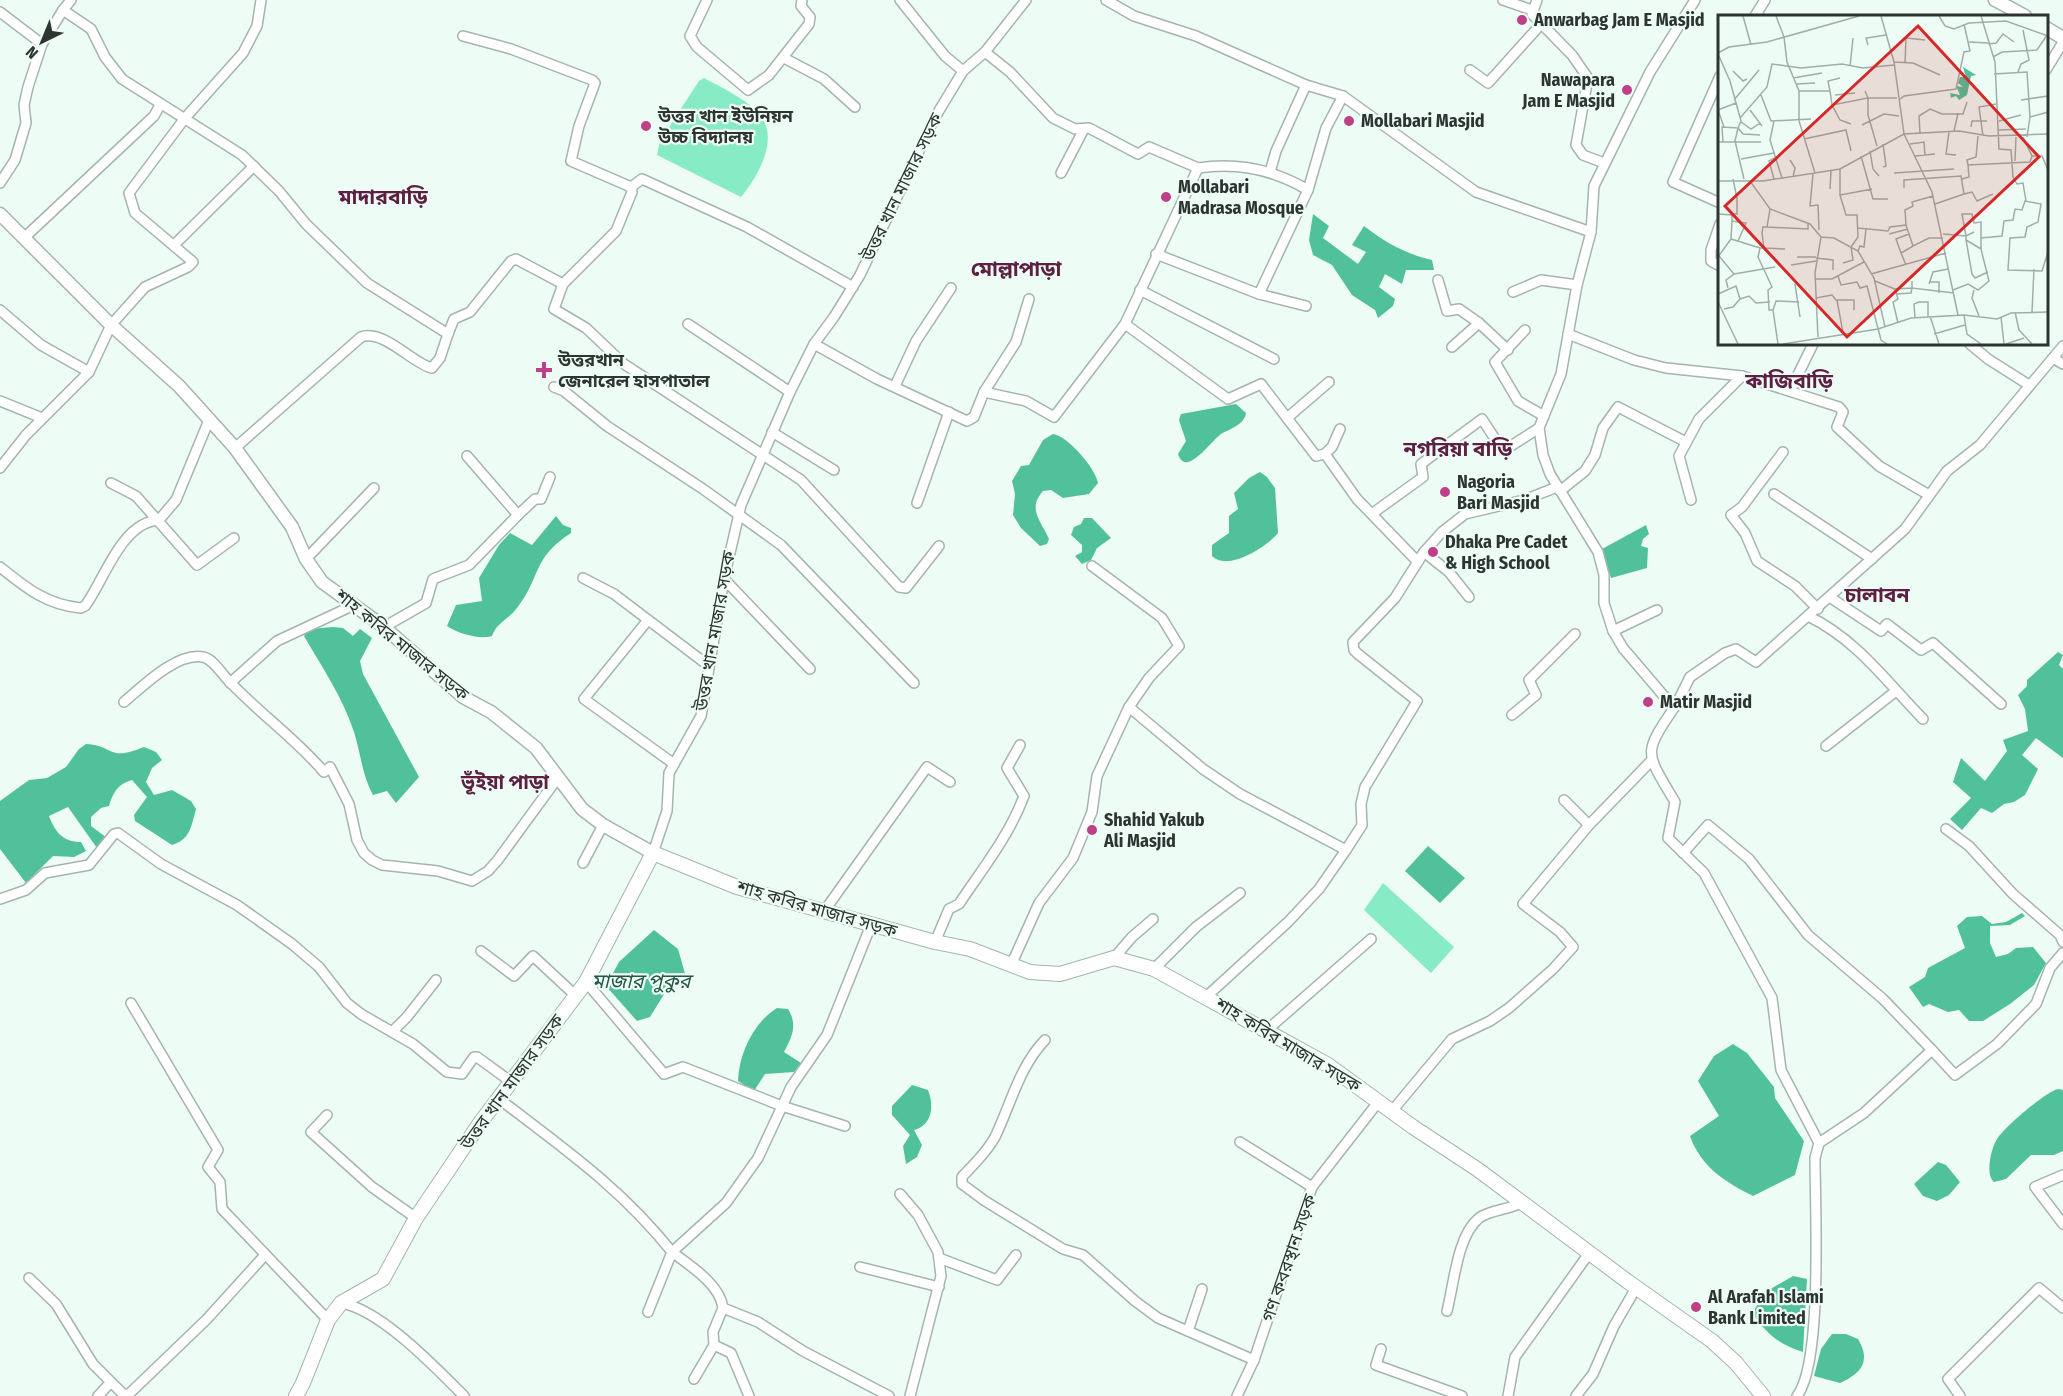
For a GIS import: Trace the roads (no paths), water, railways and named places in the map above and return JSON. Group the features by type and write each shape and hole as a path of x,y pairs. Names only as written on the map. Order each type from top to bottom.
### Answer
{"main road":[{"name":"শাহ কবির মাজার সড়ক","path":"653,853 737,887 825,910 871,925 970,949 1012,963 1030,972 1060,974 1114,958 1154,969 1267,1029 1328,1065 1523,1202 1636,1288 1712,1341 1736,1363 1763,1396"},
{"name":"উত্তর খান মাজার সড়ক","path":"296,1396 328,1320 341,1303 383,1279 416,1218 510,1080 586,982 653,853"}],"street":[{"path":"0,183 17,151 26,123 24,105 42,44 71,0"},
{"path":"0,468 42,418 88,372 111,325 145,287 188,267 193,262 135,213 129,193 185,118 243,53 257,26 261,0"},
{"path":"707,0 690,36 697,47 748,90 769,75 809,24 810,16 801,6 802,0"},
{"path":"900,0 945,56 963,70"},
{"name":"উত্তর খান মাজার সড়ক","path":"653,853 667,811 669,773 701,716 724,579 738,513 772,432 814,344 834,318 853,287 934,119 963,70 985,52 1026,0"},
{"path":"1106,0 1134,16 1225,47 1306,85 1343,96 1476,192 1591,232"},
{"path":"1503,0 1532,10"},
{"path":"1537,0 1532,14 1587,74 1576,145 1583,155 1604,164"},
{"path":"1676,705 1663,695 1623,648 1613,632 1604,603 1604,575 1598,552 1559,489 1543,455 1539,428 1561,374 1577,285 1591,232 1594,186 1650,72 1695,0"},
{"path":"1756,15 1765,0"},
{"path":"1998,1 2023,15"},
{"path":"63,10 92,29 105,57 122,79 242,155 306,224 367,283 448,334"},
{"path":"0,12 42,44"},
{"path":"1470,70 1488,83 1542,23"},
{"path":"2048,29 2063,40 2048,66"},
{"path":"464,36 511,49 592,80 595,83 579,126 571,161 631,187"},
{"path":"985,52 1010,72 1053,118 1068,126 1089,128 1138,154 1149,147 1198,168 1219,165 1246,166 1270,172 1308,190"},
{"path":"784,58 824,79 855,107"},
{"path":"1718,78 1673,182 1718,203"},
{"path":"1270,172 1276,151 1306,85"},
{"path":"1259,294 1308,190 1326,128 1343,96"},
{"path":"24,238 154,116 160,105"},
{"path":"1061,173 1084,129"},
{"path":"174,245 254,166"},
{"path":"984,392 1026,400 1054,417 1125,324 1198,168"},
{"path":"631,187 639,180 652,184 747,227 853,287"},
{"path":"631,187 632,192 616,231 563,285 554,303 554,309 586,328 624,364 801,480 899,587 906,588 939,546"},
{"name":"শাহ কবির মাজার সড়ক","path":"0,214 111,325 179,386 235,448 292,526 306,559 322,582 384,627 463,697 491,712 536,748 582,809 603,825 653,853"},
{"path":"1718,227 1711,250 1711,261 1718,265"},
{"path":"1156,254 1259,294 1306,306"},
{"path":"235,448 361,337 366,335 398,347 432,368 440,358 454,319 470,312 511,261 516,259 563,285"},
{"path":"1438,280 1447,311 1459,309 1479,322 1508,350"},
{"path":"1513,292 1541,280 1577,285"},
{"path":"895,386 916,341 951,288"},
{"path":"1140,290 1274,360"},
{"path":"814,344 877,379 967,421 972,420 984,392 1016,342 1029,299"},
{"path":"0,310 41,345 88,372"},
{"path":"1452,347 1479,322"},
{"path":"688,324 790,392"},
{"path":"1125,324 1228,399 1261,384 1316,456 1324,454 1332,447 1340,429"},
{"path":"1525,330 1495,362 1518,401 1544,416"},
{"path":"1568,334 1634,360 1666,368 1742,376 1839,407 1843,412 1837,427 1879,466 1929,495"},
{"path":"1791,391 1813,345"},
{"path":"1971,345 2029,386"},
{"path":"1819,1143 1781,1070 1772,998 1704,873 1668,838 1675,802 1651,762 1652,741 1676,705 1690,677 1725,653 1736,649 1756,662 1905,529 1947,471 1980,445 2063,346"},
{"path":"2053,358 2063,364"},
{"path":"1691,500 1679,456 1699,419 1742,376"},
{"path":"1287,418 1329,382"},
{"path":"554,387 564,391 607,426 738,513 781,545 914,683"},
{"path":"0,401 42,418"},
{"path":"1207,996 1288,922 1319,889 1362,825 1361,804 1365,787 1417,701 1354,650 1353,642 1395,598 1424,552 1442,532 1465,514 1514,503 1559,489 1585,471 1595,455 1603,428 1618,407 1686,442"},
{"path":"917,503 949,412"},
{"path":"1373,513 1423,477 1421,464 1482,419 1503,451 1539,428"},
{"path":"0,567 32,593 51,602 81,608 91,599 112,557 133,534 152,520 159,520 176,500 209,420"},
{"path":"772,432 834,470"},
{"path":"1782,452 1742,507 1731,514 1745,533 1757,561 1795,586 1818,609"},
{"path":"1324,454 1357,499 1373,513 1390,536 1417,561"},
{"path":"467,456 518,515"},
{"path":"384,627 426,603 433,579 470,565 535,499 541,499 550,477"},
{"path":"111,483 136,496 197,565 234,538"},
{"path":"306,559 374,488"},
{"path":"1774,494 1872,559"},
{"path":"1424,552 1449,572 1469,597"},
{"path":"1012,963 1039,903 1073,858 1092,812 1097,776 1129,707 1149,678 1179,646 1162,618 1092,566"},
{"path":"583,578 614,594 709,666"},
{"path":"724,579 810,669"},
{"path":"1831,597 1881,631 1887,624 1921,650 1933,643 2001,704"},
{"path":"230,683 277,641 354,605"},
{"path":"1613,632 1657,609"},
{"path":"1808,616 1839,632 1923,719"},
{"path":"648,620 584,699 674,764"},
{"path":"1512,715 1536,695 1529,680 1575,634"},
{"path":"124,702 162,669 201,656 209,659 230,683 301,745 324,772 330,767 349,804 357,840 364,853 382,865 438,872 472,881 480,877 497,861 557,778"},
{"path":"1826,746 1896,691"},
{"path":"1129,707 1203,769 1240,794 1346,850"},
{"path":"935,942 949,909 959,904 1003,842 1015,820 1024,796 1006,768 1020,745"},
{"path":"1392,1111 1452,1039 1490,1021 1509,1008 1573,947 1560,932 1523,904 1589,825 1651,762"},
{"path":"825,910 927,767 950,782"},
{"path":"1564,800 1589,825"},
{"path":"583,863 603,825"},
{"path":"1683,853 1708,825 1749,859 1808,935 1883,999 1955,1075 1997,1044 2036,1004 2050,968 2063,953"},
{"path":"1946,829 1969,846 2013,894 2060,935 2063,942"},
{"path":"0,899 26,890 45,873 89,865 114,834 118,833 161,864 237,904 319,967 347,1003 413,1044 447,1072 462,1074 474,1057 477,1057 510,1080"},
{"path":"1154,969 1196,927 1240,893"},
{"path":"1114,958 1131,937 1153,919"},
{"path":"648,1312 672,1252 719,1210 742,1183 758,1158 791,1087 827,1035 871,925"},
{"path":"1267,1029 1371,939"},
{"path":"481,951 514,976 532,956 576,996"},
{"path":"392,1032 436,980"},
{"path":"586,982 664,1074 683,1067 782,1106 845,1126"},
{"path":"131,1003 218,1150 208,1167 220,1182 222,1209 328,1320"},
{"path":"1045,1041 1023,1069 1016,1092 993,1140 962,1177 962,1184 985,1202 1063,1249 1083,1255 1158,1318 1254,1360"},
{"path":"1797,1396 1809,1374 1816,1268 1815,1158 1819,1143 1864,1113 1932,1050"},
{"path":"498,1098 596,1173 642,1214 672,1252 700,1274 716,1292 723,1308 758,1322 803,1351 889,1396"},
{"name":"গণ কবরস্থান সড়ক","path":"1237,1396 1254,1360 1312,1187 1378,1101"},
{"path":"327,1115 311,1132 372,1187 416,1218"},
{"path":"1240,1142 1312,1187"},
{"path":"2063,1175 2035,1188 2063,1224"},
{"path":"900,1194 918,1215 939,1258 941,1276 924,1333 910,1396"},
{"path":"1447,1311 1463,1240 1479,1218 1523,1202"},
{"path":"1508,1396 1515,1357 1590,1252"},
{"path":"29,1278 56,1305 93,1364 123,1394 129,1394 207,1319 265,1255"},
{"path":"939,1258 997,1280 1016,1255"},
{"path":"860,1267 939,1287"},
{"path":"1576,1396 1593,1374 1614,1326 1636,1288"},
{"path":"1960,1396 1948,1378 2040,1288 2063,1308"},
{"path":"1188,1331 1202,1289"},
{"path":"341,1303 358,1305 401,1336 464,1396"},
{"path":"694,1379 714,1345 713,1332 723,1308"},
{"path":"714,1345 731,1353 749,1396"},
{"path":"1381,1349 1376,1365 1462,1396"},
{"path":"98,1396 110,1383"}],"water":[{"path":"1313,214 1329,226 1323,238 1358,264 1366,252 1352,245 1364,226 1396,247 1432,260 1434,270 1406,270 1402,284 1385,274 1379,287 1395,299 1393,306 1378,318 1375,310 1352,295 1332,265 1313,255 1309,240"},
{"path":"1236,404 1246,413 1243,420 1221,434 1192,460 1187,462 1182,460 1178,454 1186,441 1179,420 1181,414"},
{"path":"1053,434 1066,441 1080,454 1098,483 1089,494 1063,498 1051,490 1043,491 1038,497 1036,509 1039,521 1049,539 1047,544 1040,546 1021,528 1013,515 1015,494 1012,481 1021,466 1029,465 1043,440"},
{"path":"1260,472 1275,488 1278,533 1265,545 1246,556 1227,561 1219,560 1212,556 1212,545 1229,533 1229,516 1238,509 1234,493 1249,478"},
{"path":"556,516 563,525 571,528 571,533 549,551 538,568 525,597 514,612 496,628 492,636 468,635 447,626 456,605 482,601 479,578 499,545 510,533 532,545"},
{"path":"1084,518 1092,518 1111,538 1097,548 1091,560 1082,564 1075,556 1082,552 1082,545 1071,535 1074,527 1081,524"},
{"path":"1646,525 1649,534 1643,539 1641,546 1648,548 1647,568 1611,578 1602,549"},
{"path":"343,628 353,636 360,629 372,638 360,661 363,674 419,777 396,803 387,791 373,795 344,707 304,636 309,629"},
{"path":"2058,652 2063,655 2059,665 2063,669 2063,758 2036,738 2022,755 2038,769 2025,795 2014,802 2004,804 1992,813 1981,808 1962,830 1950,819 1971,798 1953,782 1961,758 1985,781 2007,751 2003,740 2028,731 2025,709 2018,695 2027,686 2027,680"},
{"path":"86,744 103,747 117,753 144,747 156,752 162,760 152,768 146,782 154,795 172,790 191,801 196,809 189,831 183,839 172,845 135,821 134,815 147,797 132,780 117,789 109,806 101,808 91,817 91,826 107,838 97,848 68,807 49,816 60,835 75,842 81,842 86,851 74,857 53,856 26,883 0,849 0,801 29,780 47,778 66,767 79,749"},
{"path":"1428,846 1465,878 1440,903 1405,871"},
{"path":"2022,913 2025,916 2010,925 1990,926 1990,943 1996,957 2008,954 2016,948 2033,947 2046,963 2034,985 1983,1021 1969,1021 1959,1010 1948,1012 1929,1004 1923,1007 1909,987 1925,977 1928,968 1965,948 1957,926 1967,917 1982,916 1992,924 2006,922"},
{"name":"মাজার পুকুর","path":"654,930 678,949 686,977 674,978 650,1017 637,1021 606,986 619,962"},
{"path":"777,1008 788,1009 793,1020 791,1036 784,1052 801,1063 794,1072 765,1074 754,1091 738,1081 741,1060 754,1031 768,1014"},
{"path":"1733,1044 1747,1053 1774,1087 1775,1098 1804,1141 1795,1175 1753,1196 1724,1179 1707,1165 1690,1136 1719,1116 1698,1081 1714,1056"},
{"path":"912,1085 928,1090 931,1108 925,1124 914,1130 922,1145 917,1157 906,1164 903,1146 910,1135 892,1115 892,1106"},
{"path":"2058,1089 2063,1090 2063,1151 2054,1155 2031,1155 2006,1179 1994,1182 1991,1179 1989,1168 1997,1139 2026,1111"},
{"path":"1938,1162 1946,1165 1960,1182 1949,1195 1937,1201 1923,1196 1914,1184"},
{"path":"1793,1276 1807,1279 1803,1352 1774,1337 1752,1313 1767,1291"},
{"path":"1832,1334 1846,1334 1858,1339 1864,1354 1859,1370 1840,1383 1814,1376 1821,1349"}],"place":[{"name":"Anwarbag Jam E Masjid","path":"1522,20"},
{"name":"Nawapara Jam E Masjid","path":"1627,90"},
{"name":"Mollabari Masjid","path":"1349,121"},
{"name":"উত্তর খান ইউনিয়ন উচ্চ বিদ্যালয়","path":"646,126"},
{"name":"Mollabari Madrasa Mosque","path":"1166,197"},
{"name":"উত্তরখান জেনারেল হাসপাতাল","path":"544,370"},
{"name":"Nagoria Bari Masjid","path":"1445,492"},
{"name":"Dhaka Pre Cadet & High School","path":"1433,552"},
{"name":"Matir Masjid","path":"1648,702"},
{"name":"Shahid Yakub Ali Masjid","path":"1092,830"},
{"name":"Al Arafah Islami Bank Limited","path":"1696,1307"}],"district":[{"name":"মাদারবাড়ি","path":"383,197"},
{"name":"মোল্লাপাড়া","path":"1016,269"},
{"name":"কাজিবাড়ি","path":"1789,381"},
{"name":"নগরিয়া বাড়ি","path":"1458,449"},
{"name":"চালাবন","path":"1877,595"},
{"name":"ভূঁইয়া পাড়া","path":"505,782"}]}
